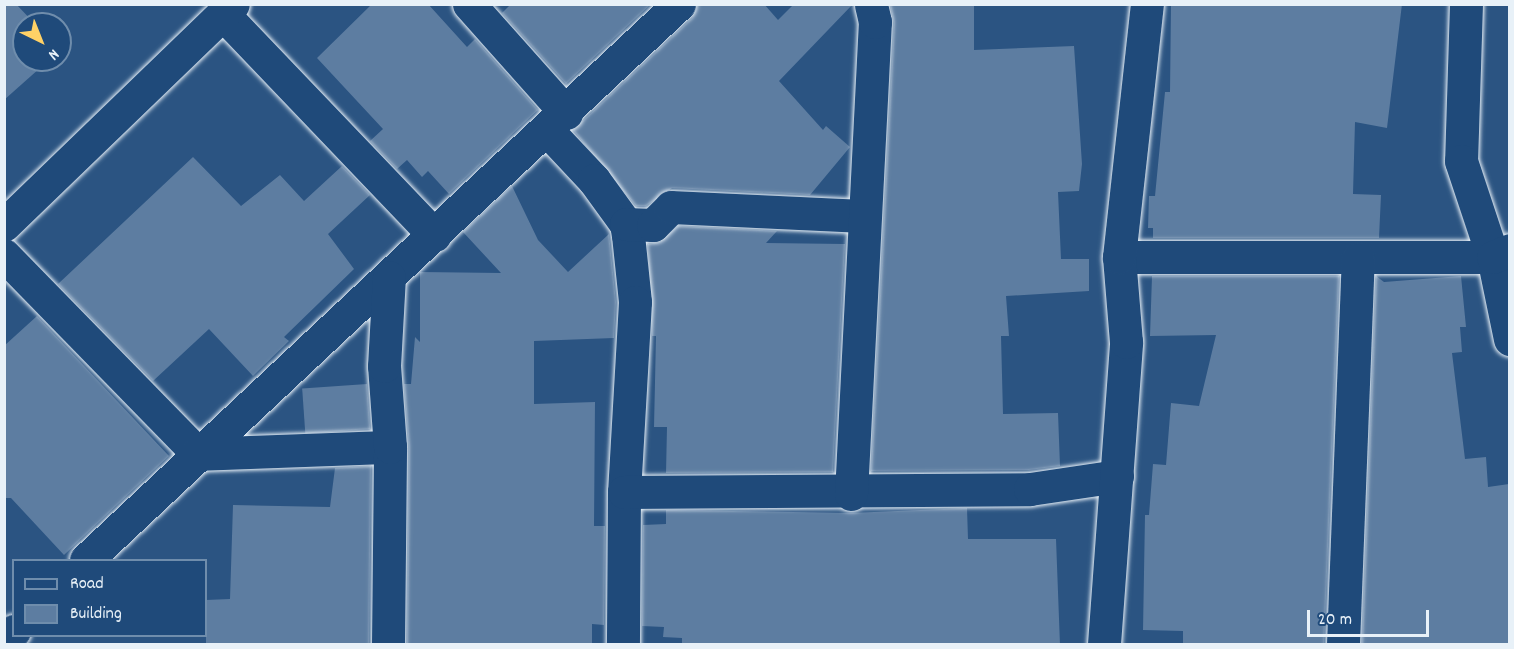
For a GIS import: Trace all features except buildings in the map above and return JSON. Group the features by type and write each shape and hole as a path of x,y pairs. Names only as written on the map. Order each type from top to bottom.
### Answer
{"street":[{"path":"469,4 557,122 594,180 626,224 635,302 624,492 623,645"},
{"path":"88,559 198,454 557,122 679,4"},
{"path":"851,494 863,216 875,22 871,4"},
{"path":"1104,645 1126,342 1119,258 1147,4"},
{"path":"1466,4 1461,161 1501,253 1509,339"},
{"path":"4,225 228,9 434,235"},
{"path":"626,224 654,225 671,207 863,216"},
{"path":"1119,258 1358,258 1501,253"},
{"path":"4,255 198,454 390,447"},
{"path":"1343,645 1358,258"},
{"path":"388,645 390,447 384,366 389,277"},
{"path":"624,492 851,494 1030,489 1117,476"}]}
